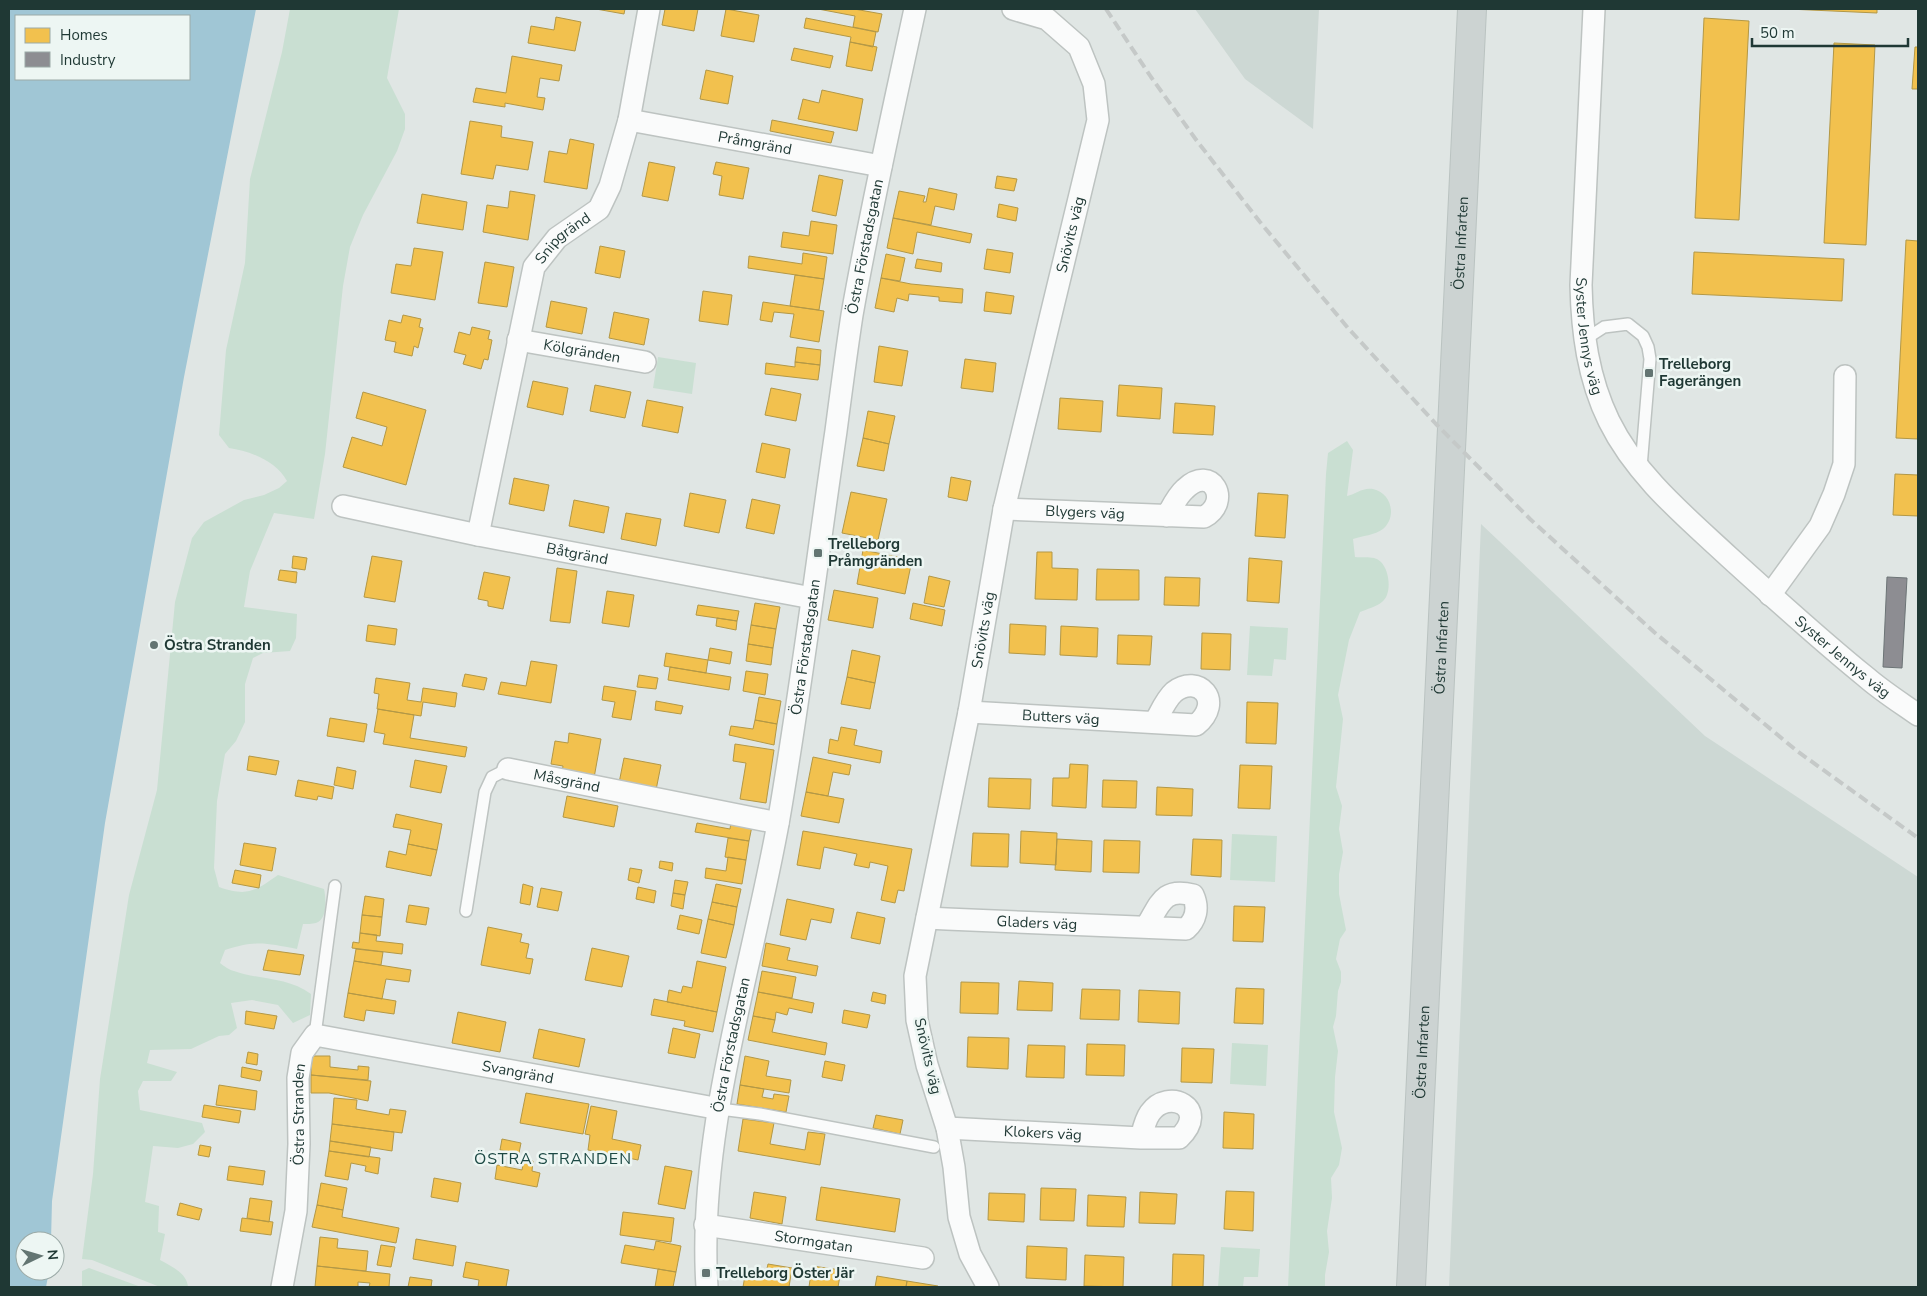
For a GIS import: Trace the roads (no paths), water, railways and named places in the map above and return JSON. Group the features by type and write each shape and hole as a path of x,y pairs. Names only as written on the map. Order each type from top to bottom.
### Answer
{"main road":[{"name":"Östra Infarten","path":"1411,1287 1472,9"}],"street":[{"name":"Snipgränd","path":"478,535 534,267 557,238 599,209 610,186 629,120 649,9"},
{"name":"Östra Förstadsgatan","path":"707,1287 706,1206 720,1109 743,985 778,823 798,704 852,316 881,166 915,9"},
{"name":"Snövits väg","path":"988,1287 970,1254 958,1217 954,1167 947,1128 927,1066 918,1020 915,976 969,712 1004,509 1098,120 1094,84 1079,47 1047,19 1014,9"},
{"name":"Syster Jennys väg","path":"1594,9 1581,285 1584,340 1592,376 1609,421 1640,471 1665,497 1770,595 1867,679 1918,715"},
{"name":"Pråmgränd","path":"629,120 881,166"},
{"name":"Kölgränden","path":"518,340 646,362"},
{"path":"1770,595 1820,526 1834,494 1844,464 1845,376"},
{"name":"Båtgränd","path":"343,506 478,535 812,598"},
{"name":"Blygers väg","path":"1004,509 1167,516"},
{"name":"Butters väg","path":"969,712 1155,722"},
{"name":"Måsgränd","path":"508,769 778,823"},
{"name":"Gladers väg","path":"927,918 1146,928"},
{"name":"Svangränd","path":"315,1035 720,1109"},
{"name":"Östra Stranden","path":"282,1287 296,1211 299,1144 298,1078 302,1053 315,1035"},
{"name":"Klokers väg","path":"947,1128 1140,1138"},
{"name":"Stormgatan","path":"705,1225 923,1258"}],"lane":[{"path":"1584,340 1604,327 1628,324 1643,336 1648,347 1649,372 1640,471"},
{"name":"Måsgränd","path":"466,911 485,792 492,776 508,769"},
{"name":"Östra Stranden","path":"315,1035 335,886"},
{"path":"720,1109 760,1114 934,1147"}],"water":[{"path":"9,9 256,9 184,377 105,823 52,1201 51,1231 15,1231 15,1281 47,1281 46,1287 9,1287"}],"railway":[{"path":"1106,9 1151,77 1197,141 1260,222 1348,328 1436,424 1530,519 1654,632 1797,751 1918,838"}],"place":[{"name":"Trelleborg Fagerängen","path":"1649,373"},
{"name":"Trelleborg Pråmgränden","path":"818,553"},
{"name":"Östra Stranden","path":"154,645"},
{"name":"Trelleborg Öster Jär","path":"706,1273"}],"district":[{"name":"ÖSTRA STRANDEN","path":"553,1158"}]}
